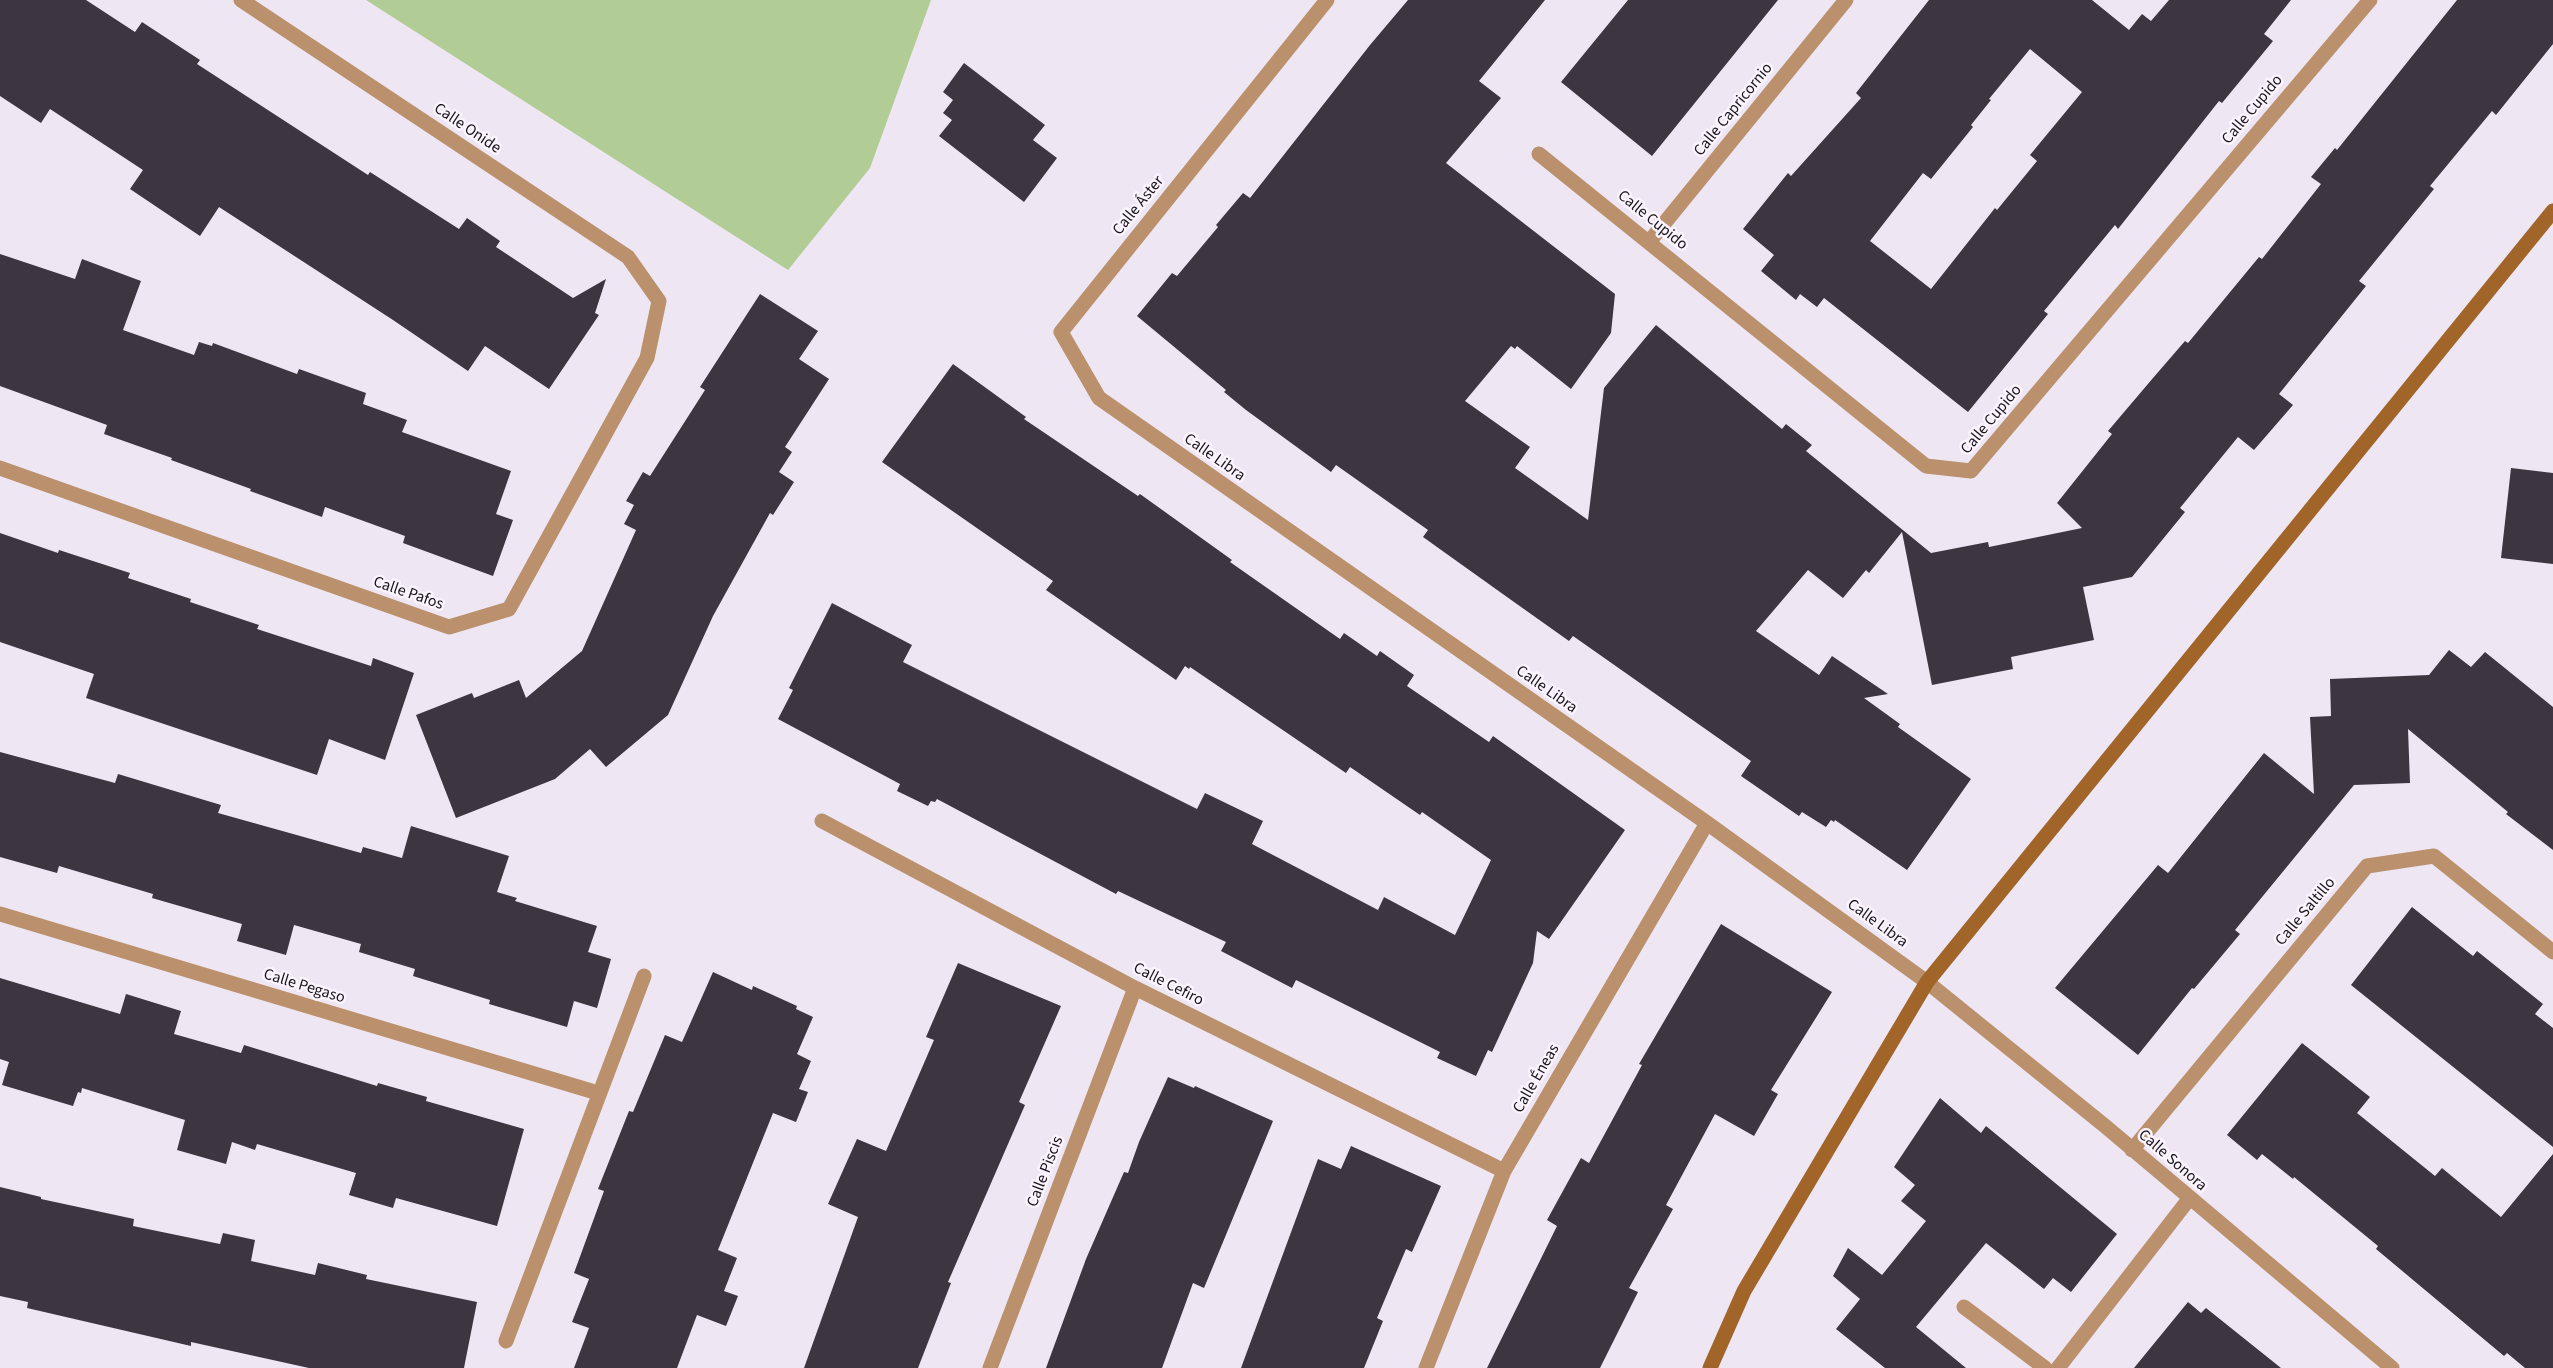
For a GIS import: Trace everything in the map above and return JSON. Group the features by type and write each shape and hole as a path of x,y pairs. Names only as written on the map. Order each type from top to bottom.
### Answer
{"street":[{"name":"Calle Onide","path":"241,0 628,257 658,301"},
{"name":"Calle Áster","path":"1143,429 1099,398 1060,332 1327,0"},
{"name":"Calle Capricornio","path":"1649,242 1846,0"},
{"name":"Calle Cupido","path":"1539,154 1926,466 1972,470 2370,0"},
{"path":"1710,1368 1744,1291 1927,982 2553,211"},
{"name":"Calle Pafos","path":"0,468 449,627 509,609 647,358 658,301"},
{"name":"Calle Libra","path":"1143,429 1707,823 1927,982"},
{"name":"Calle Cefiro","path":"822,821 1135,988 1504,1171"},
{"name":"Calle Éneas","path":"1426,1368 1504,1171 1707,823"},
{"name":"Calle Saltillo","path":"2132,1150 2367,866 2434,856 2553,952"},
{"name":"Calle Pegaso","path":"0,914 598,1094"},
{"path":"506,1341 644,976"},
{"name":"Calle Sonora","path":"1927,982 2132,1150 2392,1368"},
{"name":"Calle Piscis","path":"990,1368 1135,988"},
{"path":"2058,1368 2189,1199"},
{"path":"1964,1307 2046,1368"}],"green space":[{"path":"366,0 931,0 870,168 788,270"}],"building":[{"path":"0,0 86,0 135,32 142,22 200,60 197,64 368,175 370,172 459,229 467,218 500,241 496,247 573,298 606,279 595,313 599,315 549,389 485,346 468,371 219,207 200,236 130,189 143,170 50,109 41,123 0,96"},
{"path":"1408,0 1545,0 1479,81 1501,98 1446,163 1615,294 1611,333 1571,389 1517,346 1515,349 1511,346 1465,401 1530,447 1515,468 1588,520 1604,388 1656,325 1782,429 1786,424 1812,445 1806,451 1931,553 1988,542 1989,547 2082,528 2057,503 2112,434 2108,431 2185,341 2188,343 2259,257 2262,259 2321,184 2311,177 2335,148 2337,150 2457,0 2553,0 2553,44 2496,115 2492,111 2430,186 2434,189 2359,281 2366,286 2279,394 2293,405 2254,450 2238,437 2180,508 2185,512 2132,577 2083,587 2094,640 2011,657 2013,669 1932,685 1902,532 1869,573 1866,570 1843,598 1808,570 1756,631 1819,675 1832,656 1888,694 1864,698 1900,724 1898,727 1971,779 1907,870 1835,820 1834,822 1831,820 1826,827 1802,812 1799,816 1741,776 1751,761 1573,636 1569,641 1507,597 1423,537 1428,530 1336,465 1331,472 1246,410 1224,392 1226,390 1137,316 1172,273 1177,276 1218,227 1216,225 1243,193 1250,198 1370,45"},
{"path":"1628,0 1778,0 1652,156 1561,82"},
{"path":"1929,0 2092,0 2129,30 2142,14 2151,21 2169,0 2291,0 2264,34 2273,41 2222,103 2219,101 2118,229 2115,225 2044,311 2048,314 1968,412 1824,298 1817,307 1800,294 1796,300 1761,271 1774,255 1743,229 1788,173 1791,176 1861,98 1856,93","holes":["2030,49 2082,92 2030,155 2037,161 1997,210 1995,208 1931,289 1870,241 1923,173 1931,179 1973,127 1971,125 1991,100 1989,99"]},
{"path":"964,63 1045,125 1033,140 1057,158 1024,202 939,136 952,120 943,113 953,100 943,92"},
{"path":"0,254 75,279 82,259 141,281 123,330 194,355 199,342 212,346 213,343 297,374 299,369 366,393 363,404 407,420 402,432 511,471 496,514 513,520 493,576 403,543 405,536 325,507 322,517 250,491 251,489 171,460 172,458 104,434 107,425 0,386"},
{"path":"760,294 818,331 799,359 829,379 785,447 792,452 779,472 794,482 773,515 770,513 713,616 668,715 606,767 590,749 555,779 456,818 416,715 472,693 474,698 519,680 526,698 582,651 636,530 624,524 634,505 626,501 643,472 650,476 705,390 700,387"},
{"path":"953,364 1026,417 1024,419 1138,496 1140,494 1232,560 1230,562 1340,639 1344,633 1377,656 1380,651 1414,675 1407,686 1489,742 1493,736 1625,830 1549,939 1537,931 1533,963 1492,1052 1488,1050 1476,1076 1437,1058 1440,1052 1296,980 1292,988 1221,951 1226,942 1118,891 1116,894 937,799 935,802 931,801 928,806 897,791 900,784 778,719 793,690 789,688 832,603 912,645 903,662 1197,809 1205,793 1263,821 1252,844 1378,910 1384,897 1455,935 1491,860 1422,812 1420,815 1350,767 1346,773 1190,667 1189,669 1185,666 1176,680 1046,590 1053,581 882,462"},
{"path":"2511,468 2553,473 2553,564 2501,558"},
{"path":"0,533 58,553 59,550 130,573 128,578 191,599 190,602 259,625 257,629 371,666 373,658 414,673 385,760 329,739 317,775 86,698 94,674 0,642"},
{"path":"2449,650 2471,667 2485,652 2553,707 2553,850 2506,814 2508,812 2408,729 2410,783 2354,785 2235,930 2240,934 2194,989 2192,988 2138,1055 2055,988 2158,865 2168,873 2264,753 2314,794 2310,717 2331,716 2330,679 2429,675"},
{"path":"0,752 115,783 118,774 221,805 218,813 361,853 363,847 402,858 411,826 509,856 497,892 517,898 515,901 597,926 588,952 611,959 597,1008 574,1001 567,1027 489,1004 490,1000 413,976 415,969 359,952 361,944 294,925 286,955 237,941 242,924 152,898 153,894 59,866 57,873 0,857"},
{"path":"2412,907 2473,956 2477,951 2543,1004 2535,1014 2553,1028 2553,1147 2351,985"},
{"path":"1721,924 1832,992 1771,1090 1778,1094 1754,1136 1715,1114 1666,1205 1673,1209 1629,1288 1638,1292 1600,1368 1487,1368 1557,1226 1547,1220 1581,1158 1589,1163 1642,1065 1639,1064"},
{"path":"958,963 1061,1006 1019,1102 1025,1105 948,1282 951,1283 918,1368 804,1368 858,1217 828,1204 857,1139 886,1151 934,1040 926,1037"},
{"path":"713,972 752,990 753,986 797,1006 796,1009 813,1017 797,1054 811,1061 799,1089 808,1092 796,1122 773,1113 718,1250 737,1258 724,1291 738,1296 726,1326 697,1315 677,1368 574,1368 589,1328 572,1322 589,1279 574,1273 604,1191 598,1189 629,1111 633,1112 665,1035 682,1042"},
{"path":"0,978 120,1014 126,994 181,1011 174,1034 241,1053 244,1045 377,1086 378,1083 427,1097 426,1101 524,1129 497,1226 396,1198 393,1208 349,1195 356,1173 257,1144 255,1150 232,1142 226,1164 177,1150 185,1120 82,1088 81,1093 78,1092 73,1106 2,1085 9,1062 0,1059"},
{"path":"2302,1043 2370,1097 2357,1113 2435,1176 2442,1168 2501,1217 2553,1154 2553,1368 2525,1368 2507,1353 2504,1356 2376,1249 2378,1246 2294,1177 2293,1179 2262,1154 2257,1160 2227,1135"},
{"path":"1168,1077 1194,1088 1195,1086 1273,1121 1204,1288 1193,1283 1162,1368 1046,1368 1086,1259 1124,1172 1128,1173 1139,1142"},
{"path":"1940,1098 1981,1133 1986,1126 2117,1234 2071,1292 2053,1278 2044,1289 1986,1243 1916,1327 1966,1368 1885,1368 1836,1329 1860,1299 1833,1276 1848,1248 1882,1275 1926,1221 1901,1201 1915,1185 1894,1167"},
{"path":"1351,1146 1441,1186 1412,1252 1406,1249 1377,1318 1383,1321 1364,1368 1241,1368 1318,1159 1341,1169"},
{"path":"0,1187 41,1197 41,1199 134,1219 133,1226 220,1244 223,1233 255,1240 251,1261 315,1275 318,1263 367,1275 366,1279 477,1302 464,1368 309,1368 191,1342 191,1346 27,1308 28,1302 0,1296"},
{"path":"2188,1302 2201,1313 2206,1308 2281,1368 2134,1368"}]}
